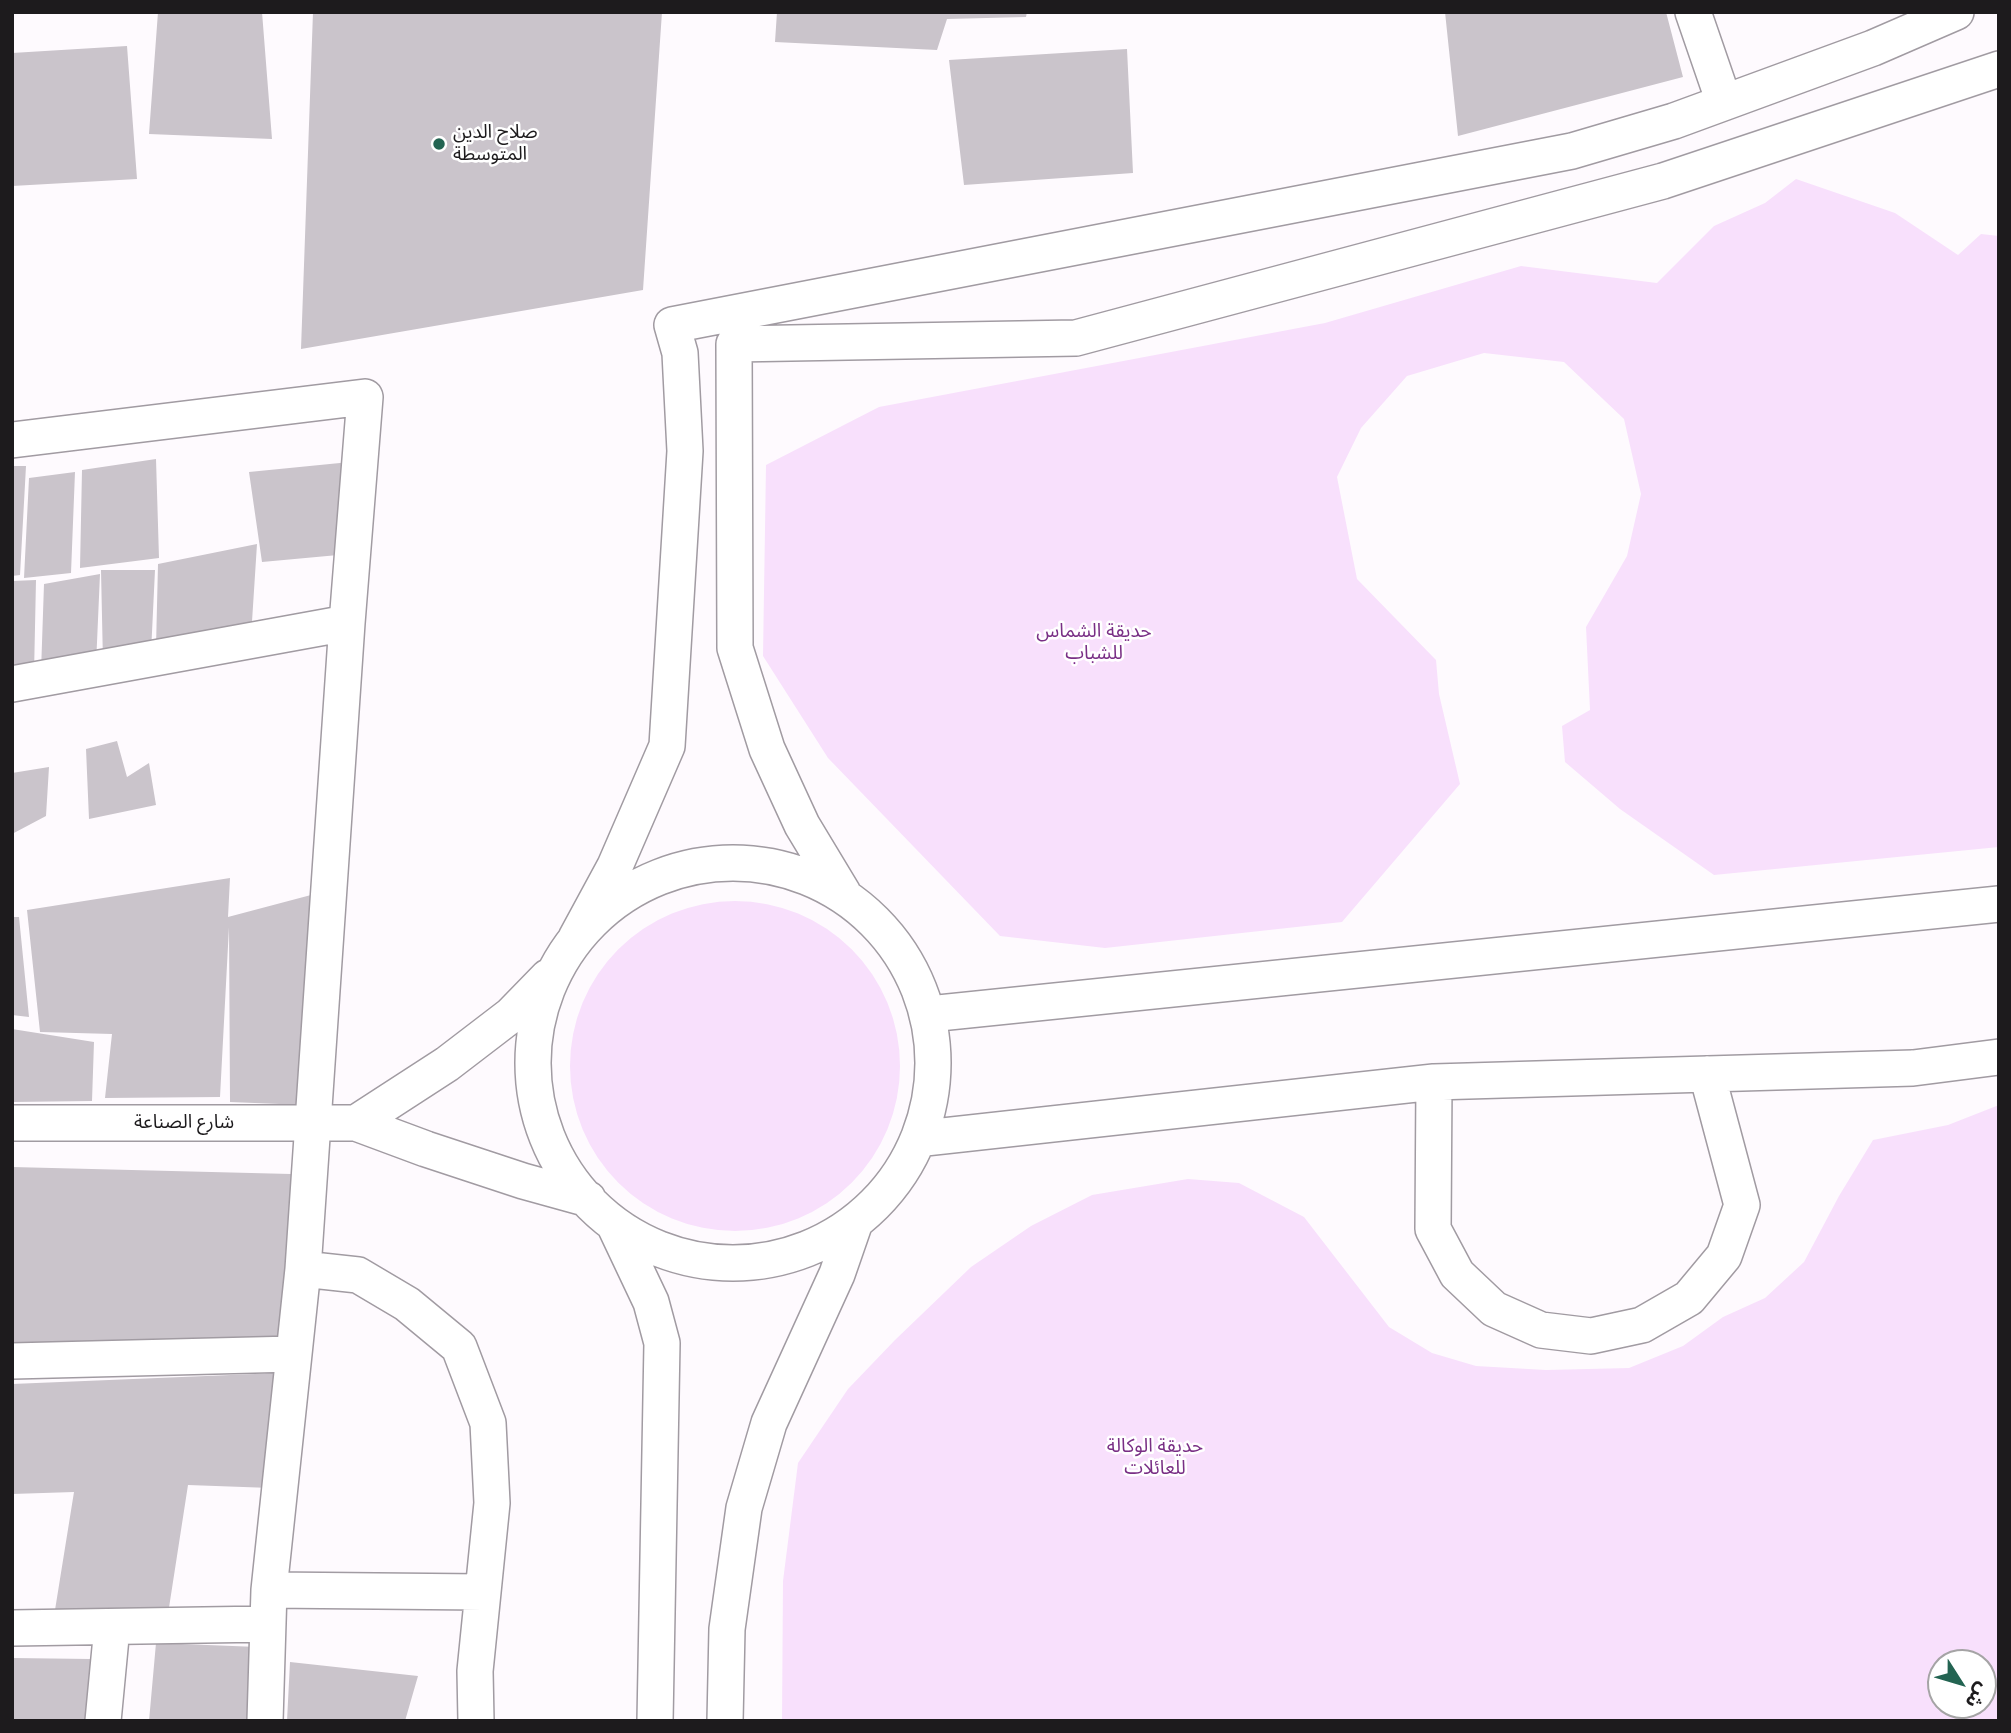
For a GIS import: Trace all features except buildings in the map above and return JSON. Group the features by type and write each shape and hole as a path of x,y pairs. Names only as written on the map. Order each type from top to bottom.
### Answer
{"street":[{"path":"1693,12 1724,102"},
{"path":"1956,12 1873,48 1674,121 1572,151 672,325 680,353 685,451 667,746 615,866 557,967 542,1001 532,1054 541,1116 550,1146 568,1177 615,1226 651,1247 680,1257 719,1264 754,1263 805,1250 827,1240 855,1222 889,1188 917,1143 925,1138 1434,1082 1913,1068 1999,1057"},
{"path":"843,894 802,825 767,749 735,648 734,344 1076,338 1663,181 1999,69"},
{"path":"12,440 365,397 303,1269 269,1607 265,1721"},
{"path":"12,684 347,623"},
{"path":"576,937 598,915 636,887 652,879 702,864 753,862 785,868 814,878 843,894 876,920 920,986 929,1014 934,1059 925,1138"},
{"path":"929,1014 1999,904"},
{"path":"356,1123 447,1064 500,1023 557,967"},
{"path":"1434,1082 1433,1229 1457,1274 1494,1309 1541,1330 1591,1336 1642,1325 1689,1298 1724,1256 1742,1205 1707,1074"},
{"name":"شارع الصناعة","path":"12,1123 356,1123"},
{"path":"356,1123 523,1181 589,1199"},
{"path":"725,1721 727,1629 744,1508 769,1423 837,1274 855,1222"},
{"path":"615,1226 651,1302 662,1343 655,1721"},
{"path":"303,1269 358,1275 407,1304 459,1347 488,1423 492,1503 475,1671 476,1721"},
{"path":"12,1361 294,1354"},
{"path":"12,1628 113,1627 269,1607 483,1591"},
{"path":"103,1721 113,1627"}],"green space":[{"name":"حديقة الشماس للشباب","path":"1796,179 1895,213 1958,255 1981,234 1999,236 1999,847 1714,875 1620,809 1565,762 1562,726 1590,710 1586,627 1627,556 1641,494 1624,419 1564,362 1484,353 1407,376 1361,428 1337,477 1357,579 1436,660 1439,694 1460,784 1342,922 1105,948 1000,936 828,758 763,656 766,465 879,407 1325,323 1521,266 1657,283 1714,226 1765,203"},
{"path":"719,901 751,901 783,908 813,920 840,938 863,961 888,1003 897,1034 900,1066 897,1098 881,1144 863,1171 840,1194 813,1212 783,1224 751,1231 719,1231 687,1224 657,1212 630,1194 607,1171 589,1144 577,1114 570,1082 570,1050 577,1018 589,988 607,961 630,938 657,920 687,908"},
{"name":"حديقة الوكالة للعائلات","path":"1999,1105 1999,1721 782,1721 783,1581 798,1463 848,1389 895,1340 971,1267 1031,1226 1092,1195 1188,1179 1239,1183 1304,1217 1389,1327 1432,1353 1476,1366 1546,1370 1629,1368 1683,1346 1723,1317 1765,1298 1804,1262 1873,1140 1948,1125"}],"place":[{"name":"صلاح الدين المتوسطة","path":"439,144"}]}
